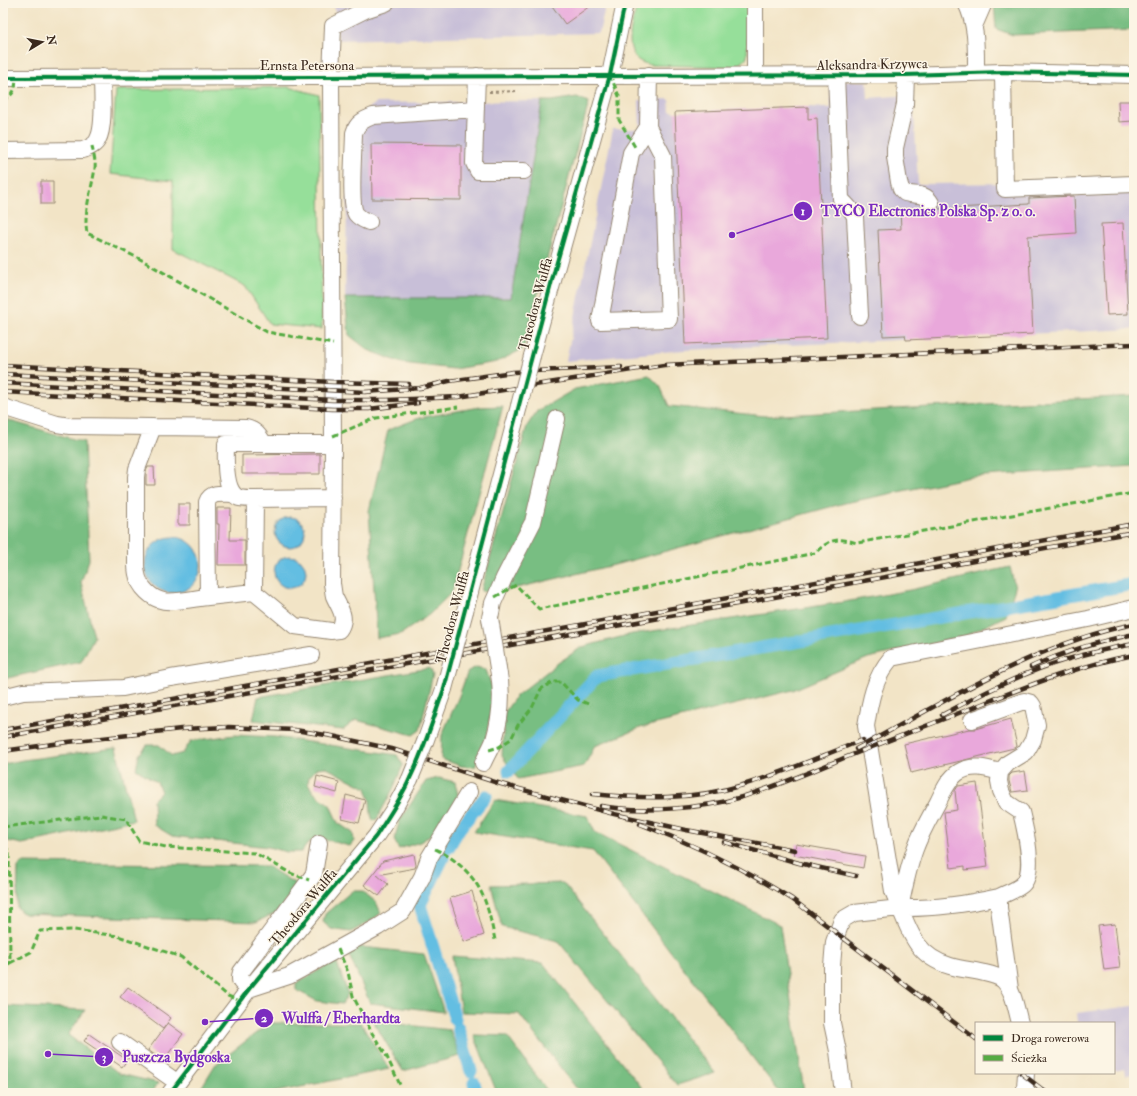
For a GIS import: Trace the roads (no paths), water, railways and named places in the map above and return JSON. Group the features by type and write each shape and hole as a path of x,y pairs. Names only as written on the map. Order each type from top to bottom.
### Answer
{"street":[{"path":"153,427 137,470 136,477 137,575 142,586 150,595 158,600 166,602 254,592 295,626 332,631 339,630 343,624 343,614 334,594 332,584 333,26 365,10 386,3"},
{"name":"Theodora Wulffa","path":"174,1088 249,989 376,836 394,809 410,779 426,742 444,689 532,356 610,75 625,3"},
{"path":"755,3 755,75"},
{"path":"966,3 974,26 976,72"},
{"path":"974,26 984,3"},
{"name":"Aleksandra Krzywca","path":"610,75 906,75 976,72 1134,75"},
{"path":"1003,72 1005,189 1134,184"},
{"name":"Ernsta Petersona","path":"3,78 610,75"},
{"path":"648,127 631,153 600,322 669,319 663,156 648,127 649,75"},
{"path":"836,75 841,199 846,206 852,210 855,217 860,316"},
{"path":"906,75 905,104 895,148 899,182 901,189 905,194 925,196 931,203"},
{"path":"477,76 474,163 478,171 524,171"},
{"path":"3,151 83,150 92,146 98,140 102,125 102,77"},
{"path":"369,222 362,220 355,213 353,202 354,133 356,126 362,121 373,116 476,109"},
{"path":"3,407 57,424 70,426 246,428 252,429 260,436 264,444"},
{"path":"483,763 494,742 501,702 501,680 490,618 493,603 504,578 533,522 557,419"},
{"path":"233,494 226,474 226,444 333,444"},
{"path":"208,597 207,502 211,496 214,494 233,494 240,498 256,499 333,498"},
{"path":"254,592 256,499"},
{"path":"1010,989 1003,980 995,975 951,966 937,961 916,944 910,932 893,891 866,726 870,699 885,665 891,658 1088,619 1134,608"},
{"path":"3,697 24,692 123,688 171,678 311,655"},
{"path":"843,1093 838,1051 832,1023 832,966 834,942 842,920 854,913 900,908 941,907 981,901 999,896 1023,885 1027,877 1029,860 1021,812 1006,802 1001,791 999,781 1000,772 1008,763 1026,752 1033,740 1037,724 1033,706 1031,703 1024,701 972,720"},
{"path":"900,908 906,878 915,848 927,821 951,779 959,772 974,767 982,767 1000,772"},
{"path":"319,843 314,874 241,972 239,978 240,983 249,989 289,976 378,927 403,911 422,877 429,858 469,792"},
{"path":"999,896 1000,916 1010,989 1020,1022"},
{"path":"120,1042 174,1088"},
{"path":"1026,1074 1025,1088 1028,1093"}],"water":[{"path":"290,517 301,521 305,532 301,543 290,547 279,543 275,532 279,521"},
{"path":"173,537 188,542 196,550 201,565 196,580 188,588 173,593 158,588 150,580 145,565 150,550 158,542"},
{"path":"287,556 293,556 302,560 306,572 302,584 293,588 287,588 278,584 274,575 274,569 278,560"}],"waterway":[{"path":"509,771 597,676 1134,584"},
{"path":"448,848 459,829 486,796"},
{"path":"443,858 420,905 455,1019"},
{"path":"458,1028 471,1071"},
{"path":"474,1083 477,1093"}],"railway":[{"path":"3,383 333,400 388,400 458,397 664,365 1134,344"},
{"path":"3,365 333,382 409,384"},
{"path":"3,374 365,392 420,388 449,381 513,372 621,367"},
{"path":"3,392 333,409 369,409 418,403"},
{"path":"3,730 1134,524"},
{"path":"3,737 1134,532"},
{"path":"856,749 991,676 1026,660 1061,645 1097,633 1134,624"},
{"path":"1031,667 1081,648 1134,634"},
{"path":"942,715 1002,684 1049,665 1091,653 1134,644"},
{"path":"601,806 635,809 672,809 709,804 742,797 793,779 1038,682 1095,664 1134,655"},
{"path":"3,751 181,729 229,727 295,730 332,736 392,749 501,784 614,814 686,830 795,850"},
{"path":"592,794 630,797 668,797 687,796 724,790 773,775 863,740"},
{"path":"640,824 718,858 755,877 792,899 975,1038"},
{"path":"724,842 799,863 856,876"},
{"path":"1022,1074 1047,1093"}],"place":[{"name":"TYCO Electronics Polska Sp. z o. o.","path":"732,235"},
{"name":"Wulffa / Eberhardta","path":"205,1022"},
{"name":"Puszcza Bydgoska","path":"48,1054"}]}
